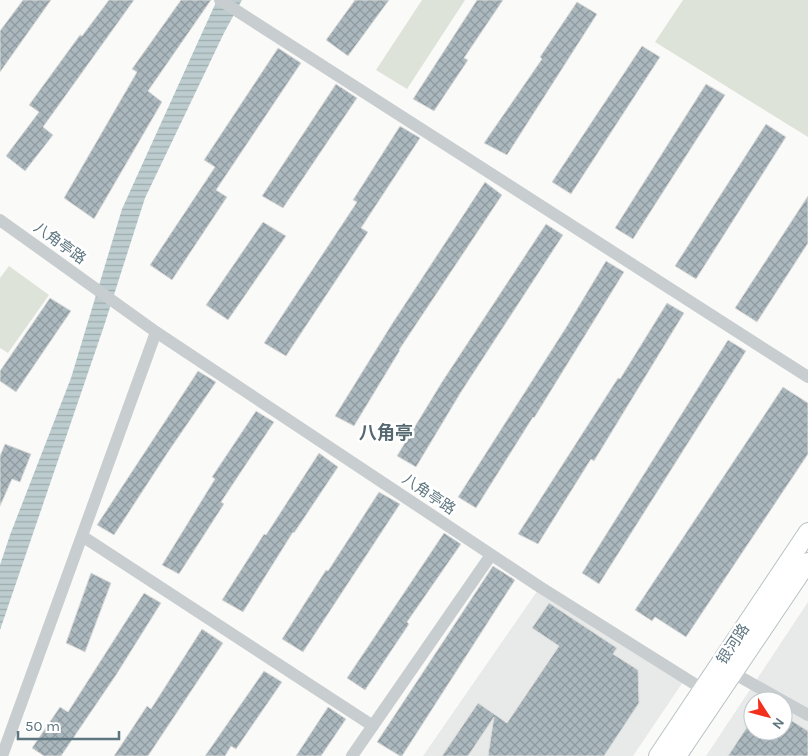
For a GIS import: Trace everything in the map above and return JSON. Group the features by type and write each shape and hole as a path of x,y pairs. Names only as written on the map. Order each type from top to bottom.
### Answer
{"main road":[{"name":"银河路","path":"658,756 710,694 808,532"},
{"name":"银河路","path":"726,670 808,562"},
{"name":"银河路","path":"678,756 710,694"}],"street":[{"path":"220,0 808,377"},
{"name":"八角亭路","path":"0,220 156,332 491,555 710,694"},
{"path":"2,756 156,332"},
{"path":"82,536 372,726"},
{"path":"352,756 491,555"},
{"path":"726,670 765,691"},
{"path":"793,707 808,715"}],"shaded area":[{"path":"217,0 242,0 224,33 145,198 104,326 0,630 0,565 71,378 122,209"},
{"path":"422,0 465,0 407,89 376,70"},
{"path":"683,0 808,0 808,137 655,42"},
{"path":"9,266 49,295 8,353 0,348 0,278"},
{"path":"540,587 685,679 633,756 423,756"},
{"path":"808,602 808,756 706,756 743,700 743,741 793,741 793,691 749,691"}],"building":[{"path":"23,0 51,0 0,72 0,31"},
{"path":"109,0 134,0 43,127 53,135 25,171 6,156 39,112 29,105 80,35 82,36"},
{"path":"181,0 211,0 148,91 162,102 94,219 64,198 137,72 132,69"},
{"path":"355,0 389,0 348,56 326,40"},
{"path":"477,0 503,0 464,58 468,60 434,111 413,99"},
{"path":"577,2 597,14 507,155 484,143 542,59 540,57"},
{"path":"642,46 660,57 571,194 552,182"},
{"path":"278,48 301,63 216,190 227,197 172,280 150,265 215,167 204,160"},
{"path":"336,84 357,98 283,208 262,196"},
{"path":"706,84 725,95 633,239 615,228"},
{"path":"766,124 786,137 696,279 675,266"},
{"path":"400,126 420,138 361,228 368,232 286,356 264,343 357,202 353,200"},
{"path":"485,182 502,195 399,350 354,426 335,416 392,324"},
{"path":"808,196 808,243 757,322 735,308"},
{"path":"263,222 286,236 228,320 206,305"},
{"path":"546,224 563,235 461,392 416,467 397,456 442,382"},
{"path":"606,261 624,272 476,508 458,497"},
{"path":"50,298 71,311 16,392 0,381 0,371"},
{"path":"667,303 684,313 594,461 591,459 538,544 518,534 618,378 620,379"},
{"path":"728,340 746,351 599,584 582,573"},
{"path":"198,371 216,382 114,535 97,525"},
{"path":"783,387 808,403 808,454 686,637 655,617 652,621 635,610"},
{"path":"256,411 274,422 221,502 224,504 179,574 162,565 215,479 212,477"},
{"path":"5,444 31,454 20,482 12,479 0,506 0,456"},
{"path":"319,453 338,467 293,532 243,612 222,600"},
{"path":"379,492 400,504 303,652 282,639"},
{"path":"444,533 461,544 407,622 409,624 365,690 347,678"},
{"path":"493,566 515,580 402,756 400,756 377,742"},
{"path":"91,573 111,583 85,652 66,643"},
{"path":"144,593 161,603 116,675 61,756 44,756 32,748 60,707 68,712"},
{"path":"549,603 617,648 613,654 638,670 639,703 604,756 488,756 494,717 468,756 442,756 478,703 507,723 559,646 532,628"},
{"path":"202,629 223,643 148,756 114,756 147,706 151,709"},
{"path":"264,671 282,682 236,749 231,746 225,756 205,756"},
{"path":"328,707 346,719 321,756 296,756"},
{"path":"793,722 808,731 808,756 728,756 743,733 743,741 793,741"}],"district":[{"name":"八角亭","path":"386,433"}]}
